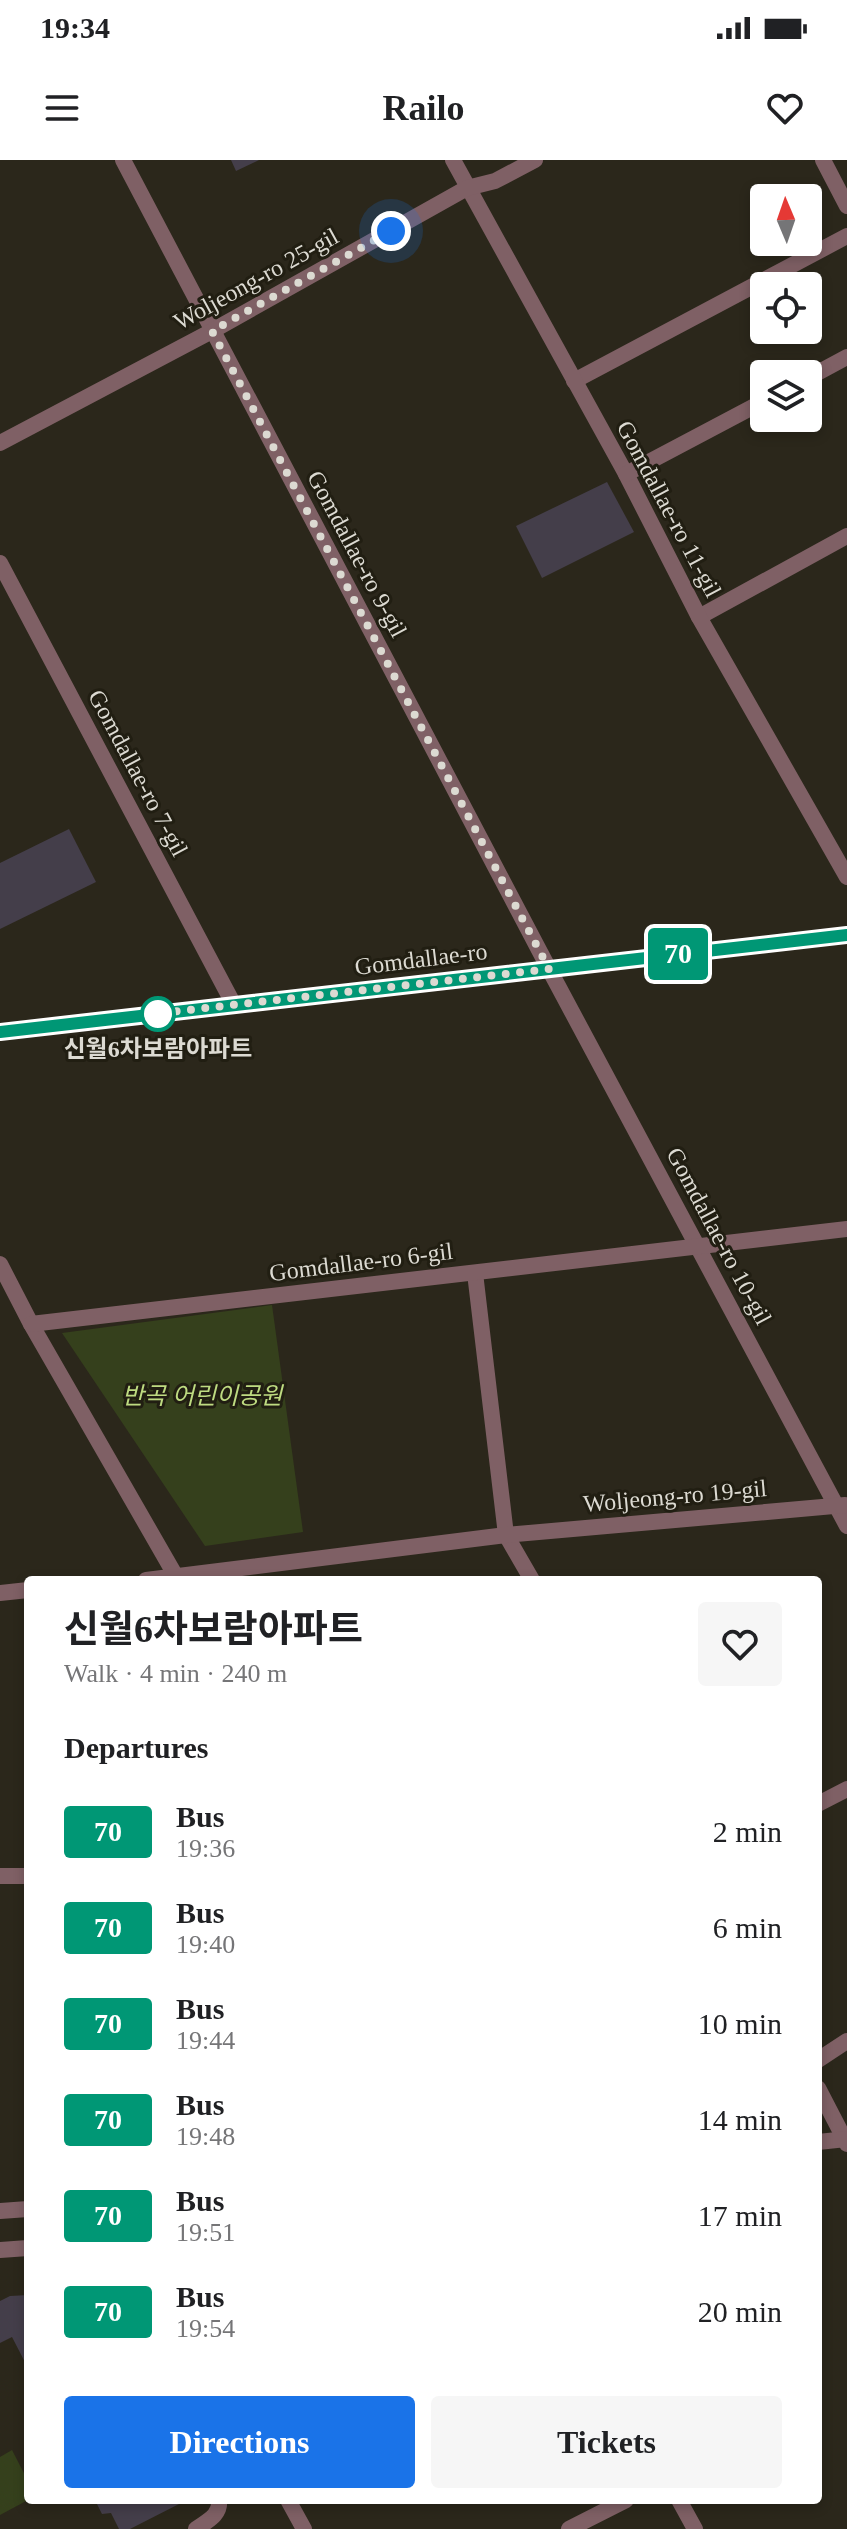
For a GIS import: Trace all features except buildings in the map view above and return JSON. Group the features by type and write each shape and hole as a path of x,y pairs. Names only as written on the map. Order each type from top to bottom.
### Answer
{"street":[{"name":"Gomdallae-ro 9-gil","path":"123,160 549,969"},
{"name":"Gomdallae-ro 11-gil","path":"453,160 626,474 699,617 847,877"},
{"name":"Woljeong-ro 25-gil","path":"0,443 212,331 467,188 495,181 535,160"},
{"path":"823,160 847,206"},
{"path":"574,381 847,236"},
{"path":"822,370 847,357"},
{"path":"626,474 750,408"},
{"path":"699,617 847,536"},
{"name":"Gomdallae-ro 7-gil","path":"0,563 234,1005"},
{"name":"Gomdallae-ro","path":"0,1032 847,935"},
{"name":"Gomdallae-ro 10-gil","path":"549,969 697,1246 842,1505 847,1526"},
{"name":"Gomdallae-ro 6-gil","path":"31,1324 847,1229"},
{"path":"0,1264 175,1576"},
{"path":"475,1273 506,1535 530,1576"},
{"name":"Woljeong-ro 19-gil","path":"199,1576 506,1535 842,1505"},
{"path":"0,1593 24,1590"},
{"path":"822,1802 847,1789"},
{"path":"0,1876 24,1876"},
{"path":"822,2057 847,2041"},
{"path":"822,2096 846,2141 822,2142"},
{"path":"0,2211 24,2209"},
{"path":"0,2250 24,2248"},
{"path":"196,2529 216,2513 220,2504"},
{"path":"290,2504 304,2529"},
{"path":"569,2529 618,2504"},
{"path":"681,2504 695,2529"}],"green space":[{"name":"반곡 어린이공원","path":"272,1305 303,1532 205,1546 62,1333"},
{"path":"12,2450 24,2473 24,2502 0,2515 0,2457"}],"bus line":[{"name":"70","path":"0,1032 847,935"}],"place":[{"name":"신월6차보람아파트","path":"158,1014"}],"route":[{"path":"158,1014 153,1014 549,969 212,331 391,231"}]}
